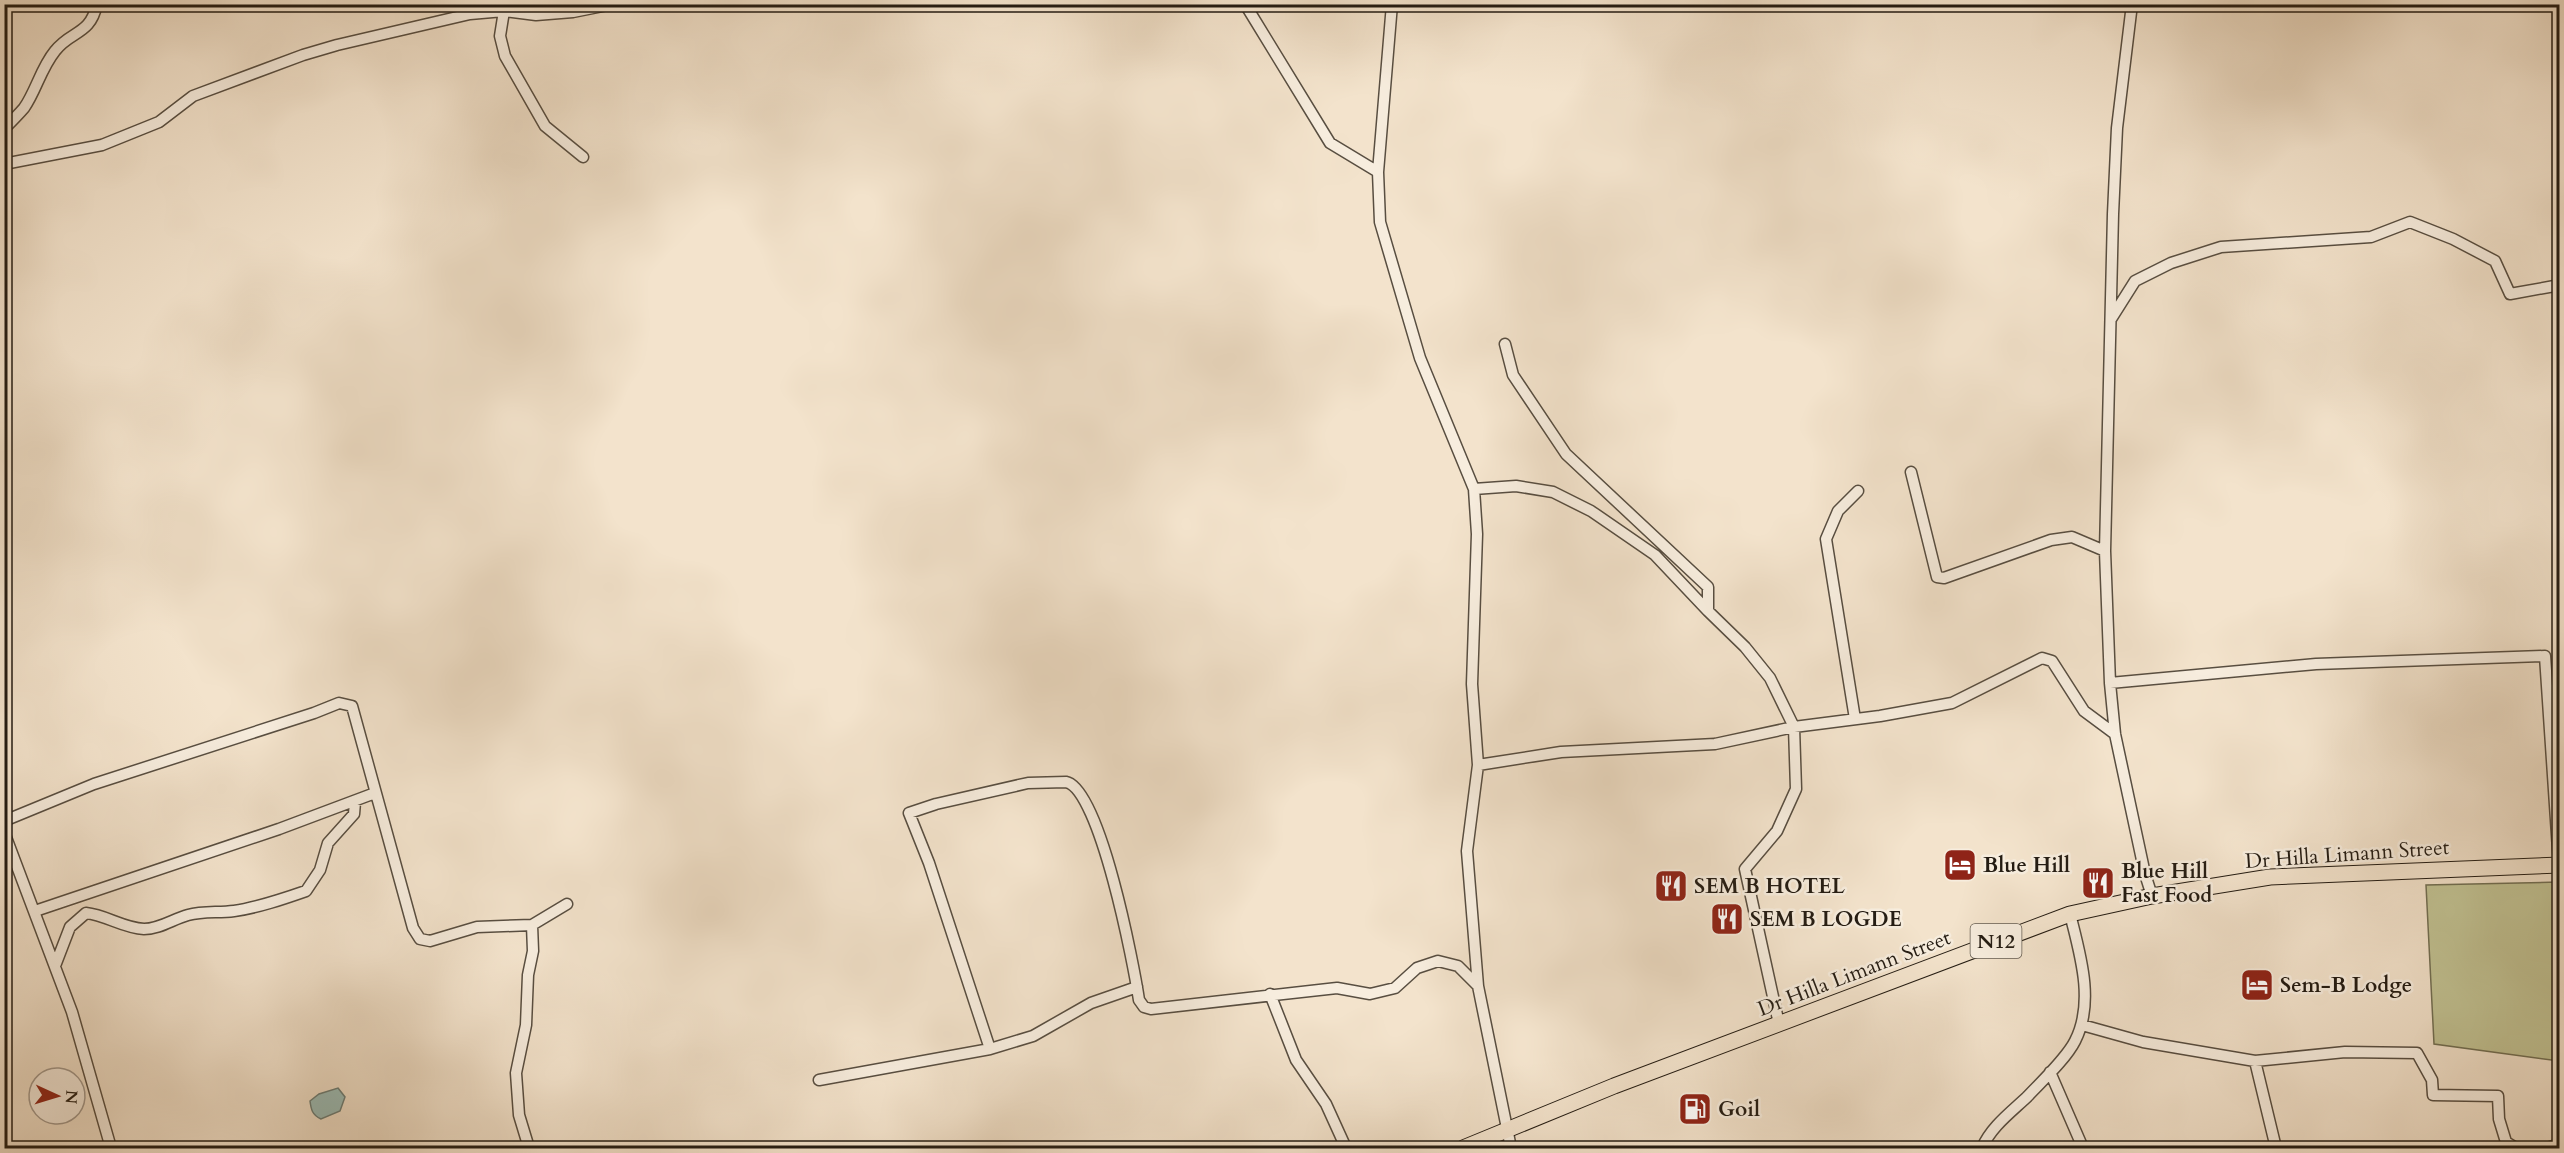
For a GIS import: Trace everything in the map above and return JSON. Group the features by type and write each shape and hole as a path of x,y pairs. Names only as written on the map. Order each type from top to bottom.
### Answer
{"highway":[{"name":"Dr Hilla Limann Street","path":"1463,1149 1614,1086 2070,914 2152,896 2270,877 2559,865"}],"street":[{"path":"4,129 25,107 56,48 87,28 94,18 97,4"},
{"path":"4,164 102,145 159,122 193,96 303,55 470,14 507,8 536,15 573,12 613,4"},
{"path":"1245,4 1330,143 1378,172"},
{"path":"1392,4 1378,172 1380,222 1420,358 1474,489 1477,534 1472,684 1478,765 1467,851 1478,986 1512,1149"},
{"path":"2132,4 2117,128 2105,550 2110,683 2115,734 2145,874 2152,896"},
{"path":"507,8 500,36 505,56 545,126 583,157"},
{"path":"2111,319 2135,281 2171,263 2221,247 2371,237 2410,222 2453,239 2495,261 2510,294 2559,285"},
{"path":"1505,344 1513,375 1566,454 1708,587 1708,611"},
{"path":"1911,472 1936,577 1944,578 2051,540 2072,537 2105,550"},
{"path":"1474,489 1516,486 1553,492 1591,511 1655,555 1745,646 1770,678 1794,727 1796,789 1778,831 1745,869 1779,1024"},
{"path":"1855,719 1826,539 1838,511 1858,491"},
{"path":"2110,683 2316,664 2545,656 2559,865"},
{"path":"1478,765 1561,752 1714,744 1794,727 1952,703 2042,658 2052,661 2084,711 2115,734"},
{"path":"4,821 94,784 339,703 352,706 413,928 420,939 430,941 477,927 532,925 567,904"},
{"path":"990,1049 929,863 909,813 936,804 1028,783 1072,783 1080,790 1107,859 1139,1000 1150,1009 1337,988 1371,994 1395,988 1416,968 1438,961 1458,966 1478,986"},
{"path":"35,911 355,802 375,793"},
{"path":"55,966 70,927 86,914 99,915 116,923 143,929 157,927 186,915 234,911 306,891 320,870 328,843 354,814 355,802"},
{"path":"4,832 72,1012 111,1149"},
{"path":"1982,1149 1987,1138 2001,1121 2050,1072 2075,1043 2082,1025 2085,1000 2084,970 2070,914"},
{"path":"529,1149 519,1115 516,1073 526,1025 528,975 533,951 532,925"},
{"path":"819,1080 990,1049 1033,1036 1091,1003 1137,987"},
{"path":"1270,994 1296,1060 1326,1104 1346,1149"},
{"path":"2082,1025 2144,1042 2255,1061 2345,1052 2417,1053 2432,1080 2433,1095 2498,1096 2499,1119 2506,1142 2516,1149"},
{"path":"2255,1061 2276,1149"},
{"path":"2050,1072 2083,1149"},
{"path":"2547,1149 2559,1144"}],"green space":[{"path":"2559,882 2559,1061 2434,1044 2426,885"}],"water":[{"path":"338,1088 345,1097 340,1111 321,1119 316,1116 312,1112 310,1101 319,1094"}],"place":[{"name":"Blue Hill","path":"1960,865"},
{"name":"Blue Hill Fast Food","path":"2098,883"},
{"name":"SEM B HOTEL","path":"1671,886"},
{"name":"SEM B LOGDE","path":"1727,919"},
{"name":"Sem-B Lodge","path":"2257,985"},
{"name":"Goil","path":"1695,1109"}]}
